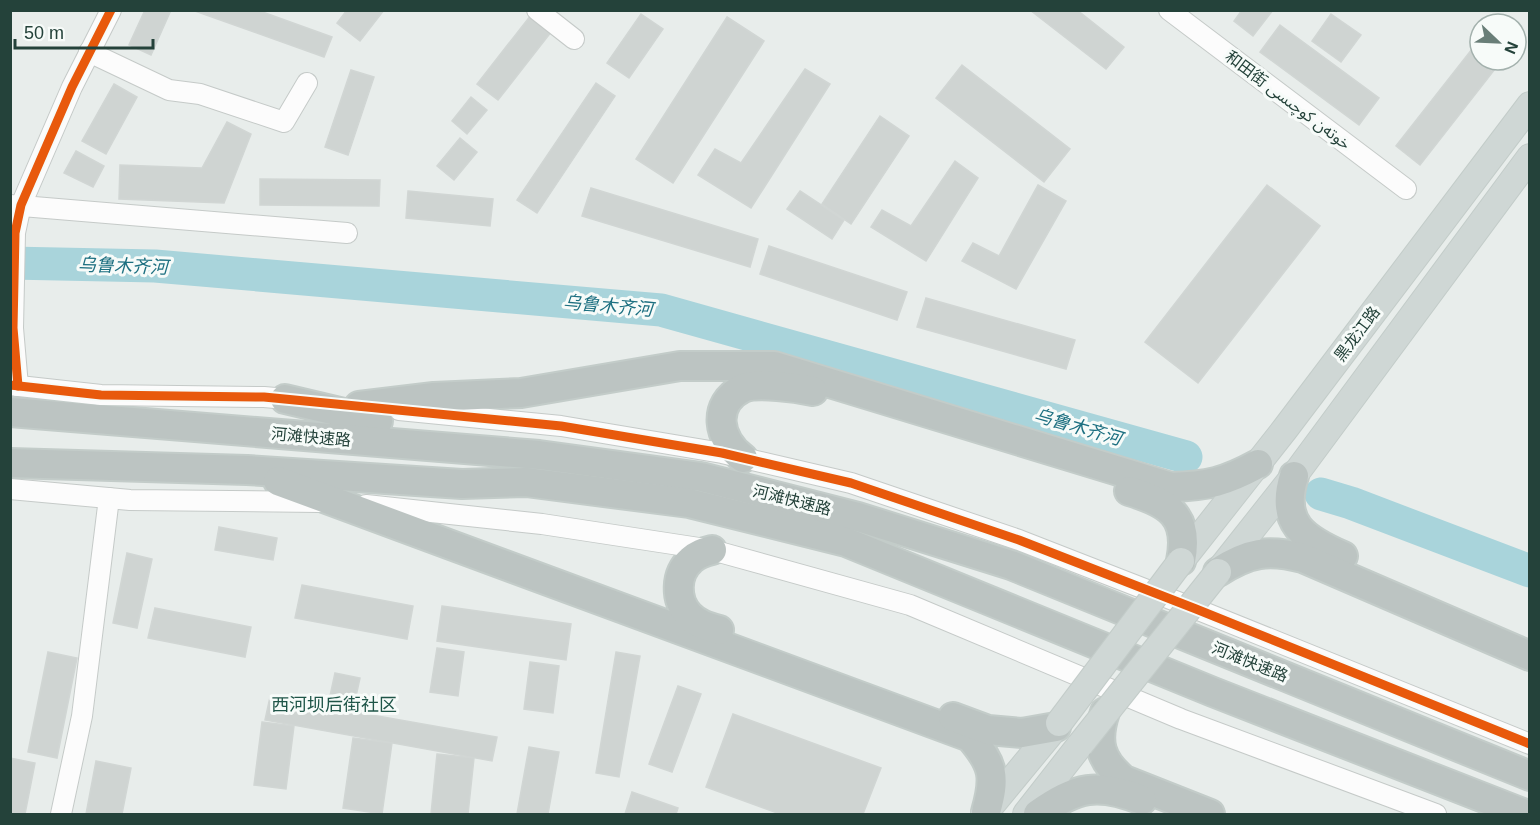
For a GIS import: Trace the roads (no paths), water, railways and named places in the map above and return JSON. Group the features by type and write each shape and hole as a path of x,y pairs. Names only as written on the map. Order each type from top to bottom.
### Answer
{"highway":[{"path":"359,406 434,397 521,393 680,366 774,366 1171,486 1201,486 1231,479 1258,464"},
{"path":"743,458 733,451 722,429 724,411 733,396 743,388 755,385 810,390 1161,502 1174,514 1182,528 1184,545 1181,561"},
{"name":"河滩快速路","path":"13,394 701,477 858,517 1011,565 1530,776"},
{"path":"285,399 512,453"},
{"name":"河滩快速路","path":"10,463 247,470 462,484 526,482 689,503 846,542 1213,692 1525,814"},
{"path":"247,470 970,736 986,755 991,772 992,790 985,813"},
{"path":"1294,476 1289,492 1289,508 1294,523 1304,536 1318,545 1530,637"},
{"path":"712,550 700,553 690,560 679,582 682,606 700,624 988,730 1022,734 1057,725"},
{"path":"1218,572 1237,560 1259,553 1282,553 1304,558 1530,656"},
{"path":"1105,712 1100,727 1099,742 1112,770 1124,780 1210,814"},
{"path":"1038,814 1071,794 1092,789 1114,790 1179,814"}],"main road":[{"name":"黑龙江路","path":"985,813 1057,725 1181,561 1258,464 1530,105"},
{"name":"黑龙江路","path":"1026,814 1294,476 1530,157"}],"street":[{"path":"111,10 16,205 13,394 285,399 561,426 743,458 851,483 1018,540 1530,744"},
{"path":"537,10 574,39"},
{"name":"和田街 خوتەن كوچىسى","path":"1169,10 1406,189"},
{"path":"89,52 169,90 200,94 284,122 307,83"},
{"path":"16,205 347,233"},
{"path":"10,489 130,500 334,502 542,524 712,550 910,605 1181,719 1436,814"},
{"path":"62,814 82,716 109,498"}],"waterway":[{"name":"乌鲁木齐河","path":"10,263 155,266 661,310 1186,457"},
{"name":"乌鲁木齐河","path":"1321,494 1351,503 1530,571"}],"district":[{"name":"西河坝后街社区","path":"334,705"}]}
